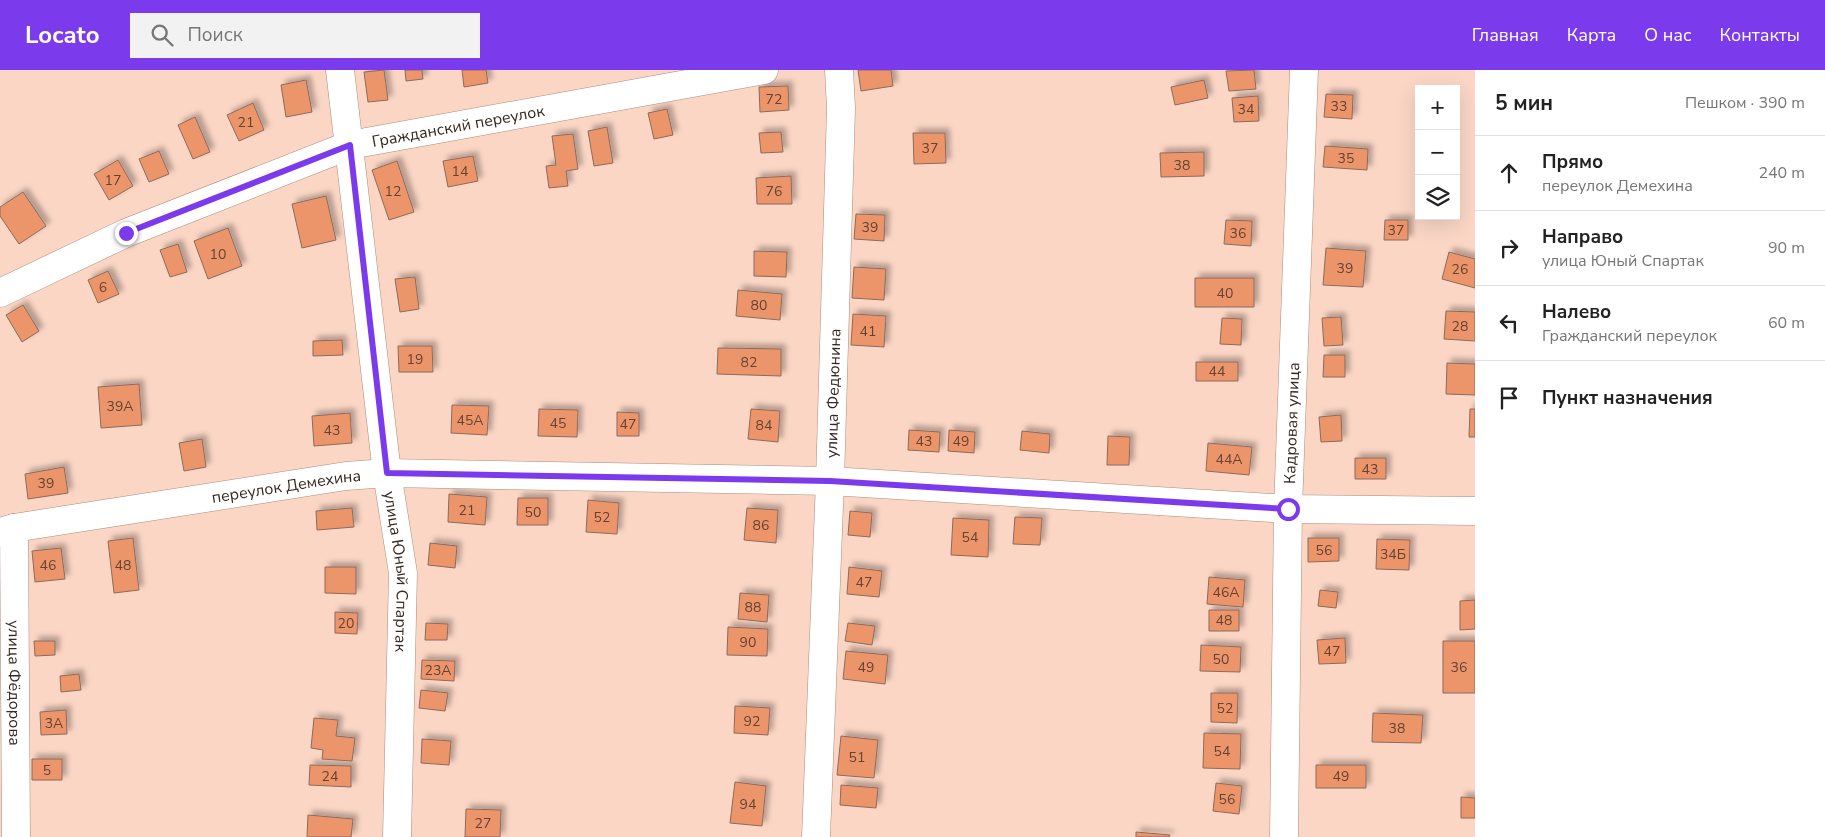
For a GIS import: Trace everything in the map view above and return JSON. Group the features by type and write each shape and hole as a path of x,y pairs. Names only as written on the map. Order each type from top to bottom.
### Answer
{"street":[{"name":"улица Юный Спартак","path":"340,70 387,473 403,573 397,837"},
{"name":"Гражданский переулок","path":"0,293 126,233 350,145 764,70"},
{"name":"улица Федюнина","path":"816,837 830,481 841,108 839,70"},
{"name":"Кадровая улица","path":"1284,837 1288,509 1304,70"},
{"name":"переулок Демехина","path":"7,530 346,476 387,473 830,481 1288,509 1475,511"},
{"name":"улица Фёдорова","path":"7,530 16,837"}],"building":[{"path":"384,70 388,100 368,102 364,72"},
{"path":"405,70 422,70 423,79 406,81"},
{"path":"462,70 486,70 488,83 464,87"},
{"path":"858,70 891,70 893,86 861,91"},
{"path":"1254,70 1256,89 1229,91 1226,71"},
{"path":"306,80 312,112 286,117 281,85"},
{"path":"1204,80 1208,98 1175,105 1171,87"},
{"path":"788,86 789,110 760,112 759,87"},
{"path":"1326,94 1353,95 1352,119 1324,117"},
{"path":"1258,96 1259,121 1234,122 1232,98"},
{"path":"253,103 264,130 239,141 227,115"},
{"path":"667,109 673,135 654,139 648,113"},
{"path":"195,117 210,152 193,159 178,125"},
{"path":"607,127 613,163 594,166 588,131"},
{"path":"781,132 783,152 761,153 759,133"},
{"path":"913,133 945,133 946,163 914,164"},
{"path":"573,134 578,169 566,171 568,186 549,188 546,166 556,165 552,136"},
{"path":"1325,146 1368,149 1367,170 1323,167"},
{"path":"159,151 169,174 149,182 139,159"},
{"path":"1204,152 1204,176 1161,177 1160,153"},
{"path":"473,156 478,181 448,187 443,161"},
{"path":"118,160 133,186 109,200 94,174"},
{"path":"397,161 414,212 389,220 372,170"},
{"path":"791,176 792,204 757,204 756,178"},
{"path":"23,192 46,226 19,244 0,216 0,207"},
{"path":"326,196 336,240 302,248 292,204"},
{"path":"856,214 885,215 884,241 854,239"},
{"path":"1226,220 1252,221 1251,246 1224,244"},
{"path":"1385,220 1408,220 1408,240 1384,240"},
{"path":"228,228 242,266 208,279 194,241"},
{"path":"178,244 187,272 170,277 160,250"},
{"path":"1326,248 1366,251 1363,287 1323,285"},
{"path":"754,251 787,252 786,277 754,276"},
{"path":"1449,252 1475,259 1475,288 1442,279"},
{"path":"854,267 886,269 884,300 852,298"},
{"path":"108,271 119,294 98,303 88,280"},
{"path":"415,277 419,309 400,312 395,279"},
{"path":"1195,278 1254,278 1254,307 1195,307"},
{"path":"738,290 782,294 780,320 736,316"},
{"path":"23,305 39,331 22,342 6,315"},
{"path":"1446,311 1475,312 1475,341 1444,339"},
{"path":"853,314 886,316 884,347 851,345"},
{"path":"1341,317 1343,345 1324,346 1322,318"},
{"path":"1222,318 1242,319 1241,345 1220,344"},
{"path":"342,340 343,355 313,356 313,341"},
{"path":"398,346 432,346 433,372 399,372"},
{"path":"718,348 781,349 781,376 717,374"},
{"path":"1324,355 1345,355 1345,377 1323,377"},
{"path":"1196,362 1238,362 1238,381 1196,381"},
{"path":"1447,363 1475,364 1475,395 1446,394"},
{"path":"139,384 142,425 101,428 98,387"},
{"path":"452,405 489,406 487,435 451,433"},
{"path":"539,409 578,410 577,437 538,436"},
{"path":"751,409 780,411 778,442 748,439"},
{"path":"1470,409 1475,409 1475,437 1469,437"},
{"path":"617,412 639,413 639,436 617,436"},
{"path":"350,413 352,443 314,446 312,416"},
{"path":"1341,415 1342,441 1321,442 1319,417"},
{"path":"909,430 940,432 939,452 908,450"},
{"path":"949,430 975,432 974,453 948,451"},
{"path":"1022,431 1050,434 1049,453 1020,450"},
{"path":"1108,436 1130,437 1129,465 1107,465"},
{"path":"202,439 206,467 184,471 179,443"},
{"path":"1208,443 1252,447 1249,475 1206,471"},
{"path":"1355,458 1386,458 1386,479 1355,479"},
{"path":"64,467 68,493 28,499 25,474"},
{"path":"449,494 487,497 485,525 448,522"},
{"path":"518,498 548,498 548,525 517,525"},
{"path":"588,500 619,503 617,534 586,532"},
{"path":"352,508 354,527 317,530 316,511"},
{"path":"747,508 778,510 776,543 744,540"},
{"path":"850,511 872,513 870,537 848,535"},
{"path":"1015,517 1042,518 1040,545 1013,544"},
{"path":"953,518 989,520 988,557 951,555"},
{"path":"133,538 139,590 114,593 108,541"},
{"path":"1308,538 1339,538 1339,561 1308,562"},
{"path":"1377,539 1410,540 1409,570 1376,569"},
{"path":"430,543 457,546 455,568 428,565"},
{"path":"61,548 65,579 35,582 32,551"},
{"path":"325,567 356,567 356,594 325,593"},
{"path":"849,567 882,571 879,597 847,594"},
{"path":"1209,577 1245,580 1243,607 1207,604"},
{"path":"1320,590 1338,592 1336,608 1318,606"},
{"path":"740,593 769,595 767,622 738,619"},
{"path":"1475,600 1475,629 1460,630 1460,601"},
{"path":"1209,610 1239,610 1239,631 1209,631"},
{"path":"335,612 358,613 357,634 335,633"},
{"path":"426,623 448,624 447,640 425,640"},
{"path":"848,623 875,626 872,645 845,641"},
{"path":"728,627 768,629 767,656 727,655"},
{"path":"1345,638 1346,663 1319,664 1317,640"},
{"path":"34,641 55,641 55,655 35,656"},
{"path":"1443,641 1475,641 1475,693 1443,693"},
{"path":"1201,645 1241,647 1240,672 1200,671"},
{"path":"846,651 888,655 885,684 843,679"},
{"path":"422,660 455,661 454,681 421,679"},
{"path":"79,674 81,690 61,692 60,676"},
{"path":"421,690 448,693 445,711 419,708"},
{"path":"1211,693 1238,693 1237,723 1211,722"},
{"path":"735,706 770,708 768,735 734,733"},
{"path":"66,710 67,734 41,735 40,712"},
{"path":"1373,713 1423,715 1421,743 1372,742"},
{"path":"314,718 338,720 336,736 355,738 352,761 322,759 323,750 311,748"},
{"path":"1204,733 1241,734 1240,769 1203,768"},
{"path":"841,736 878,740 874,778 837,775"},
{"path":"422,739 451,741 449,765 421,763"},
{"path":"32,759 62,759 62,780 32,780"},
{"path":"310,765 351,766 351,787 309,785"},
{"path":"1316,765 1366,765 1366,788 1316,788"},
{"path":"735,782 766,786 762,826 730,823"},
{"path":"1216,783 1242,786 1239,814 1213,811"},
{"path":"841,785 878,788 876,808 840,805"},
{"path":"1461,797 1475,798 1475,818 1461,818"},
{"path":"466,809 501,810 500,837 465,837"},
{"path":"308,815 353,819 351,837 307,837"},
{"path":"1136,832 1170,835 1169,837 1136,837"}],"route":[{"path":"126,233 350,145 387,473 830,481 1288,509"}]}
